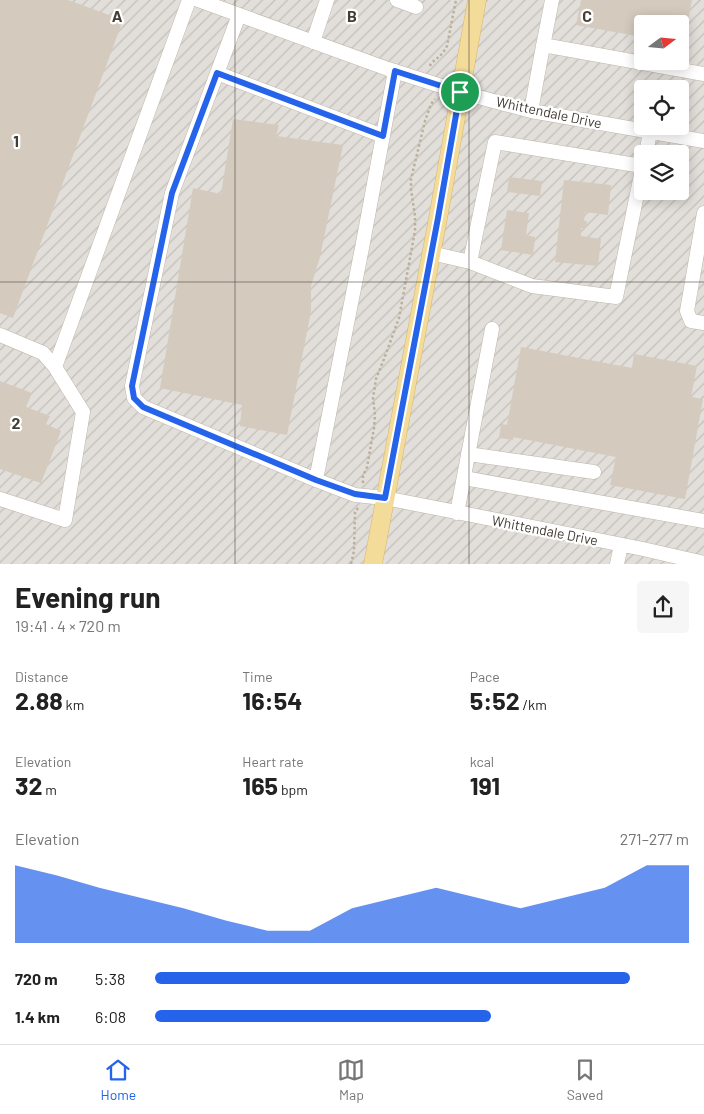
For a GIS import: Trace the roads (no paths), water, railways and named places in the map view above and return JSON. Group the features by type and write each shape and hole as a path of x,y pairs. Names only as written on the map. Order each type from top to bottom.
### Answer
{"main road":[{"path":"373,564 477,0"}],"street":[{"path":"54,367 189,0"},
{"name":"Whittendale Drive","path":"198,0 395,71 460,92 531,111 634,129"},
{"path":"313,42 327,0"},
{"path":"397,0 416,7"},
{"path":"531,111 552,0"},
{"name":"Whittendale Drive","path":"239,15 172,193 132,386 134,398 143,407 316,480 355,494 385,498 704,563"},
{"path":"543,46 704,74"},
{"path":"316,480 395,71"},
{"path":"217,73 383,136"},
{"name":"Whittendale Drive","path":"666,135 704,142"},
{"path":"470,262 495,142 634,165"},
{"path":"431,253 470,262 532,286 616,297 636,200"},
{"path":"704,214 687,311 691,321 704,323"},
{"path":"457,513 492,329"},
{"path":"0,334 43,353 83,412 65,520 0,499"},
{"path":"468,454 594,472"},
{"path":"464,478 704,521"},
{"path":"617,564 621,545"}]}
